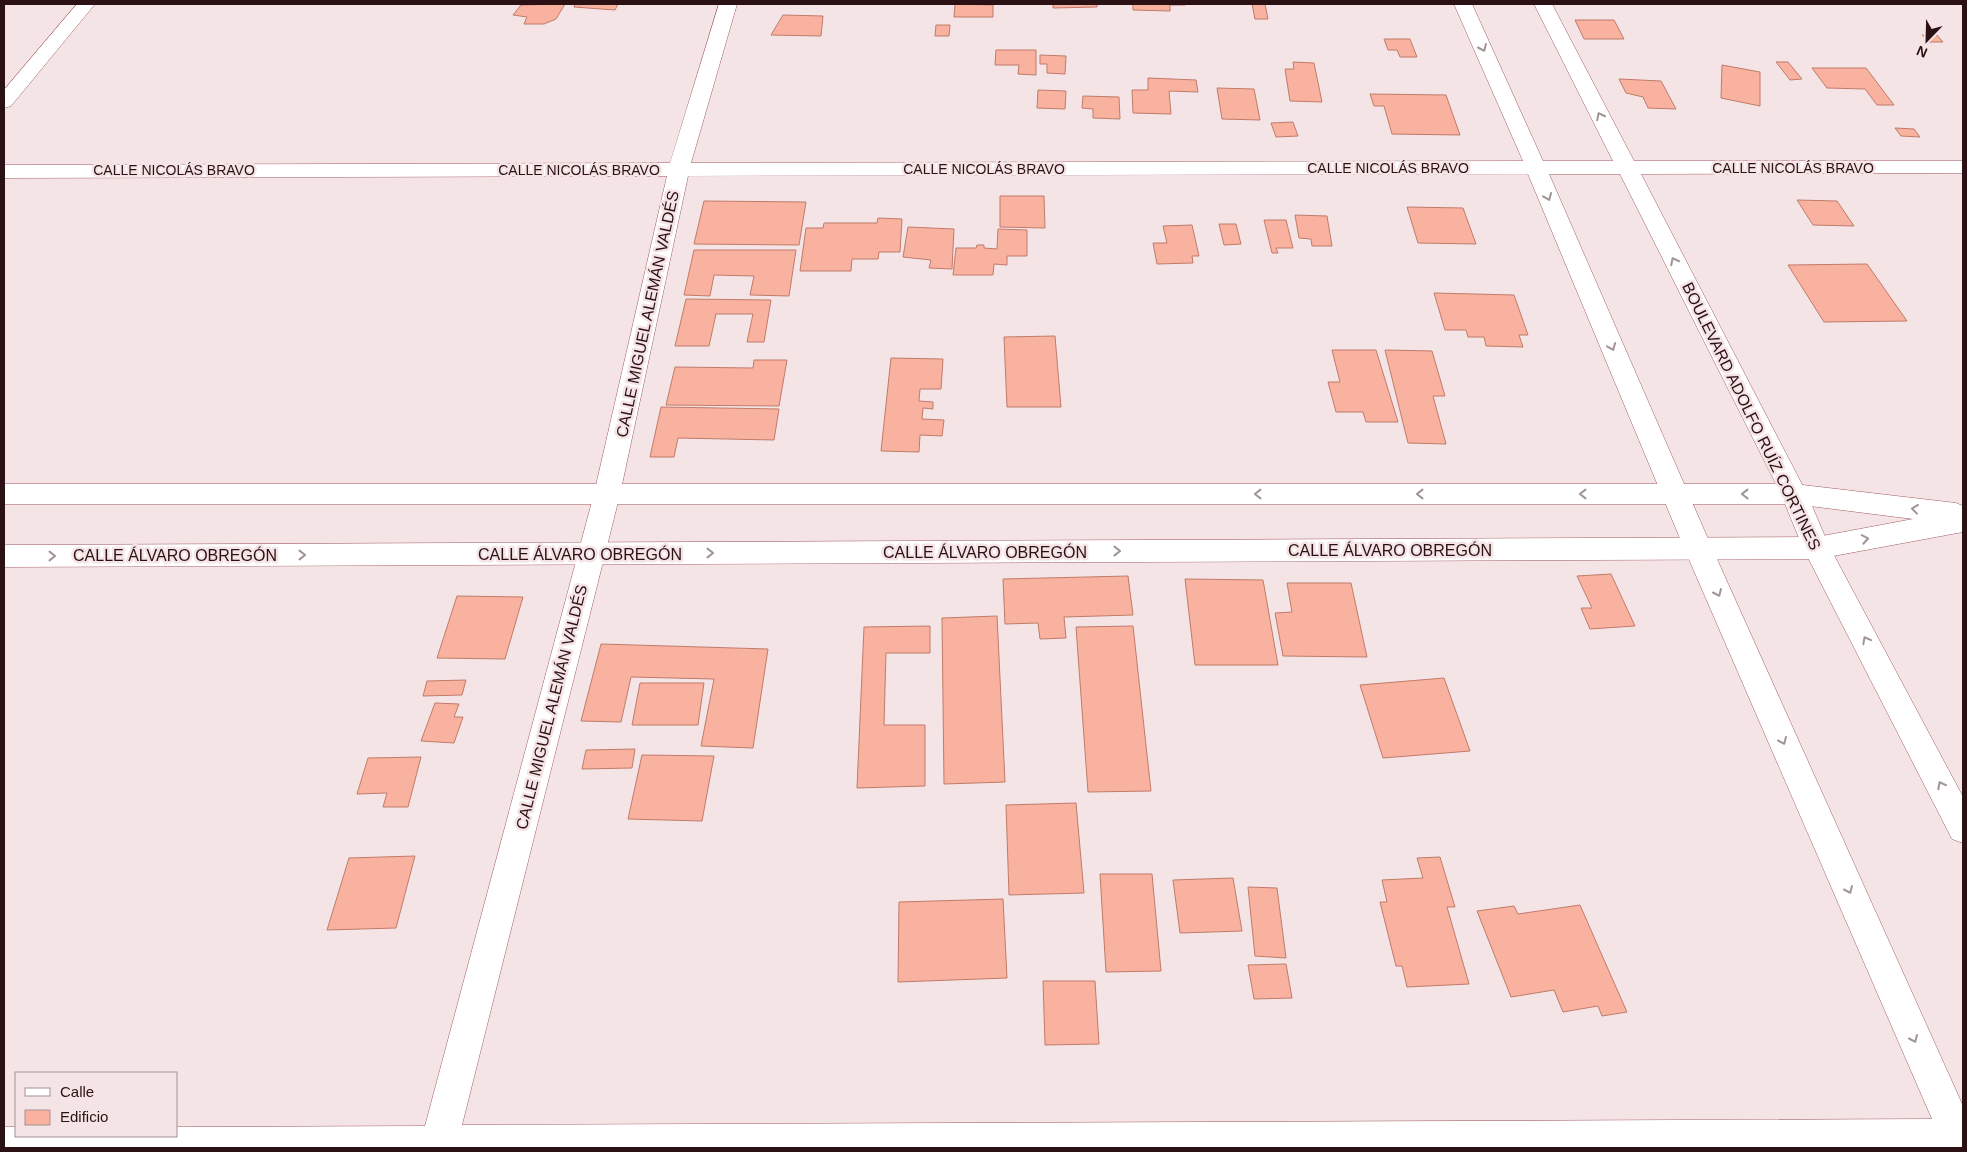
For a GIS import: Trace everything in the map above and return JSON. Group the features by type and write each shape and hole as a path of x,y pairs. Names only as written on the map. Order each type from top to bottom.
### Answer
{"street":[{"path":"4,102 86,4"},
{"name":"CALLE MIGUEL ALEMÁN VALDÉS","path":"438,1146 607,494 679,170 728,4"},
{"path":"4,1146 1961,1141 1698,548 1536,168 1463,4"},
{"name":"BOULEVARD ADOLFO RUÍZ CORTINES","path":"1543,4 1794,494 1817,548 1963,828"},
{"name":"CALLE NICOLÁS BRAVO","path":"4,171 1963,167"},
{"path":"4,494 1794,494 1963,515"},
{"name":"CALLE ÁLVARO OBREGÓN","path":"4,556 1817,548 1963,521"}],"building":[{"path":"565,4 556,19 544,24 524,24 527,17 513,15 521,5"},
{"path":"575,4 618,4 615,10 574,7"},
{"path":"955,4 993,5 993,17 954,17"},
{"path":"1053,4 1097,4 1097,7 1053,8"},
{"path":"1133,4 1185,5 1170,5 1170,11 1133,10"},
{"path":"1252,4 1265,4 1268,19 1255,19"},
{"path":"783,15 823,16 821,36 771,35"},
{"path":"1575,20 1614,20 1624,39 1584,39"},
{"path":"936,25 950,25 949,36 935,36"},
{"path":"1922,35 1937,35 1943,42 1929,42"},
{"path":"1384,39 1410,39 1417,57 1400,57 1397,50 1388,50"},
{"path":"996,50 1036,50 1036,75 1018,74 1019,65 995,65"},
{"path":"1040,55 1066,56 1065,74 1047,73 1047,64 1040,64"},
{"path":"1293,62 1314,63 1322,102 1290,101 1285,69 1294,69"},
{"path":"1776,62 1788,62 1802,79 1790,80"},
{"path":"1722,65 1760,72 1760,106 1721,98"},
{"path":"1812,68 1866,68 1894,105 1877,105 1865,89 1827,88"},
{"path":"1148,78 1196,80 1198,92 1169,91 1171,114 1133,113 1132,90 1148,90"},
{"path":"1619,79 1661,81 1676,109 1648,108 1643,97 1626,93"},
{"path":"1217,88 1254,89 1260,120 1222,119"},
{"path":"1038,90 1066,91 1065,109 1037,108"},
{"path":"1370,94 1446,95 1460,135 1392,134 1384,106 1374,106"},
{"path":"1083,96 1119,97 1120,119 1093,118 1093,109 1082,108"},
{"path":"1293,122 1298,136 1276,137 1271,123"},
{"path":"1895,128 1914,129 1920,137 1901,136"},
{"path":"1000,196 1044,196 1045,228 1000,227"},
{"path":"1797,200 1837,201 1854,226 1813,225"},
{"path":"704,201 806,202 799,245 694,244"},
{"path":"1407,207 1463,208 1476,244 1418,243"},
{"path":"1295,215 1327,216 1332,246 1312,246 1311,239 1299,238"},
{"path":"878,218 902,219 900,252 879,252 878,259 852,259 851,271 800,271 806,228 823,228 824,223 877,223"},
{"path":"1264,220 1286,220 1293,248 1276,248 1278,253 1272,253"},
{"path":"1219,224 1236,224 1241,244 1224,245"},
{"path":"1192,225 1199,256 1192,256 1193,263 1157,264 1153,243 1167,243 1163,226"},
{"path":"908,227 954,229 952,269 929,268 931,260 903,257"},
{"path":"998,229 1027,230 1027,256 1007,256 1007,265 994,264 993,275 953,275 956,248 976,248 977,245 984,245 984,248 997,249"},
{"path":"694,250 796,250 789,296 750,295 754,276 714,275 710,296 684,295"},
{"path":"1867,264 1907,321 1824,322 1788,265"},
{"path":"1434,293 1514,295 1528,335 1519,335 1523,347 1486,346 1484,337 1468,337 1466,330 1445,330"},
{"path":"686,299 771,300 764,342 747,342 753,314 716,314 709,346 675,346"},
{"path":"1055,336 1061,407 1007,407 1004,337"},
{"path":"1332,350 1376,350 1398,422 1366,422 1363,412 1336,412 1328,382 1340,382"},
{"path":"1385,350 1432,351 1445,396 1433,396 1446,444 1408,443"},
{"path":"891,358 943,359 941,389 920,389 919,401 933,402 933,409 923,408 922,419 944,420 942,436 920,435 919,452 881,451"},
{"path":"754,360 787,360 779,406 666,405 675,367 753,368"},
{"path":"661,407 779,409 774,440 678,438 674,457 650,457"},
{"path":"1611,574 1635,626 1590,629 1581,608 1592,608 1577,576"},
{"path":"1128,576 1133,615 1064,617 1066,638 1040,639 1038,623 1005,624 1003,579"},
{"path":"1185,579 1263,580 1278,665 1195,665"},
{"path":"1287,583 1351,583 1367,657 1283,656 1275,613 1292,612"},
{"path":"457,596 523,597 505,659 437,658"},
{"path":"997,616 1005,782 944,784 942,618"},
{"path":"930,626 930,653 886,653 884,725 925,725 925,786 857,788 864,627"},
{"path":"1133,626 1151,791 1088,792 1076,627"},
{"path":"601,644 768,649 753,748 701,746 714,679 631,677 621,722 581,721"},
{"path":"1444,678 1470,751 1383,758 1360,685"},
{"path":"466,680 462,695 423,696 427,681"},
{"path":"640,683 704,683 698,725 632,725"},
{"path":"435,703 459,704 454,717 463,717 454,743 421,741"},
{"path":"635,749 632,768 582,769 586,750"},
{"path":"642,755 714,756 702,821 628,819"},
{"path":"421,757 408,807 383,807 387,793 357,794 368,758"},
{"path":"1076,803 1084,893 1009,895 1006,805"},
{"path":"415,856 396,928 327,930 349,858"},
{"path":"1440,857 1455,907 1447,907 1469,984 1407,987 1402,966 1396,966 1380,902 1387,902 1382,880 1423,878 1417,858"},
{"path":"1100,874 1152,874 1161,971 1106,972"},
{"path":"1233,878 1242,931 1180,933 1173,880"},
{"path":"1248,887 1277,888 1286,958 1255,956"},
{"path":"1003,899 1007,978 898,982 899,902"},
{"path":"1580,905 1627,1012 1602,1016 1598,1006 1563,1012 1554,990 1511,997 1477,911 1514,906 1518,914"},
{"path":"1286,964 1292,998 1254,999 1248,965"},
{"path":"1043,981 1095,981 1099,1044 1045,1045"}]}
